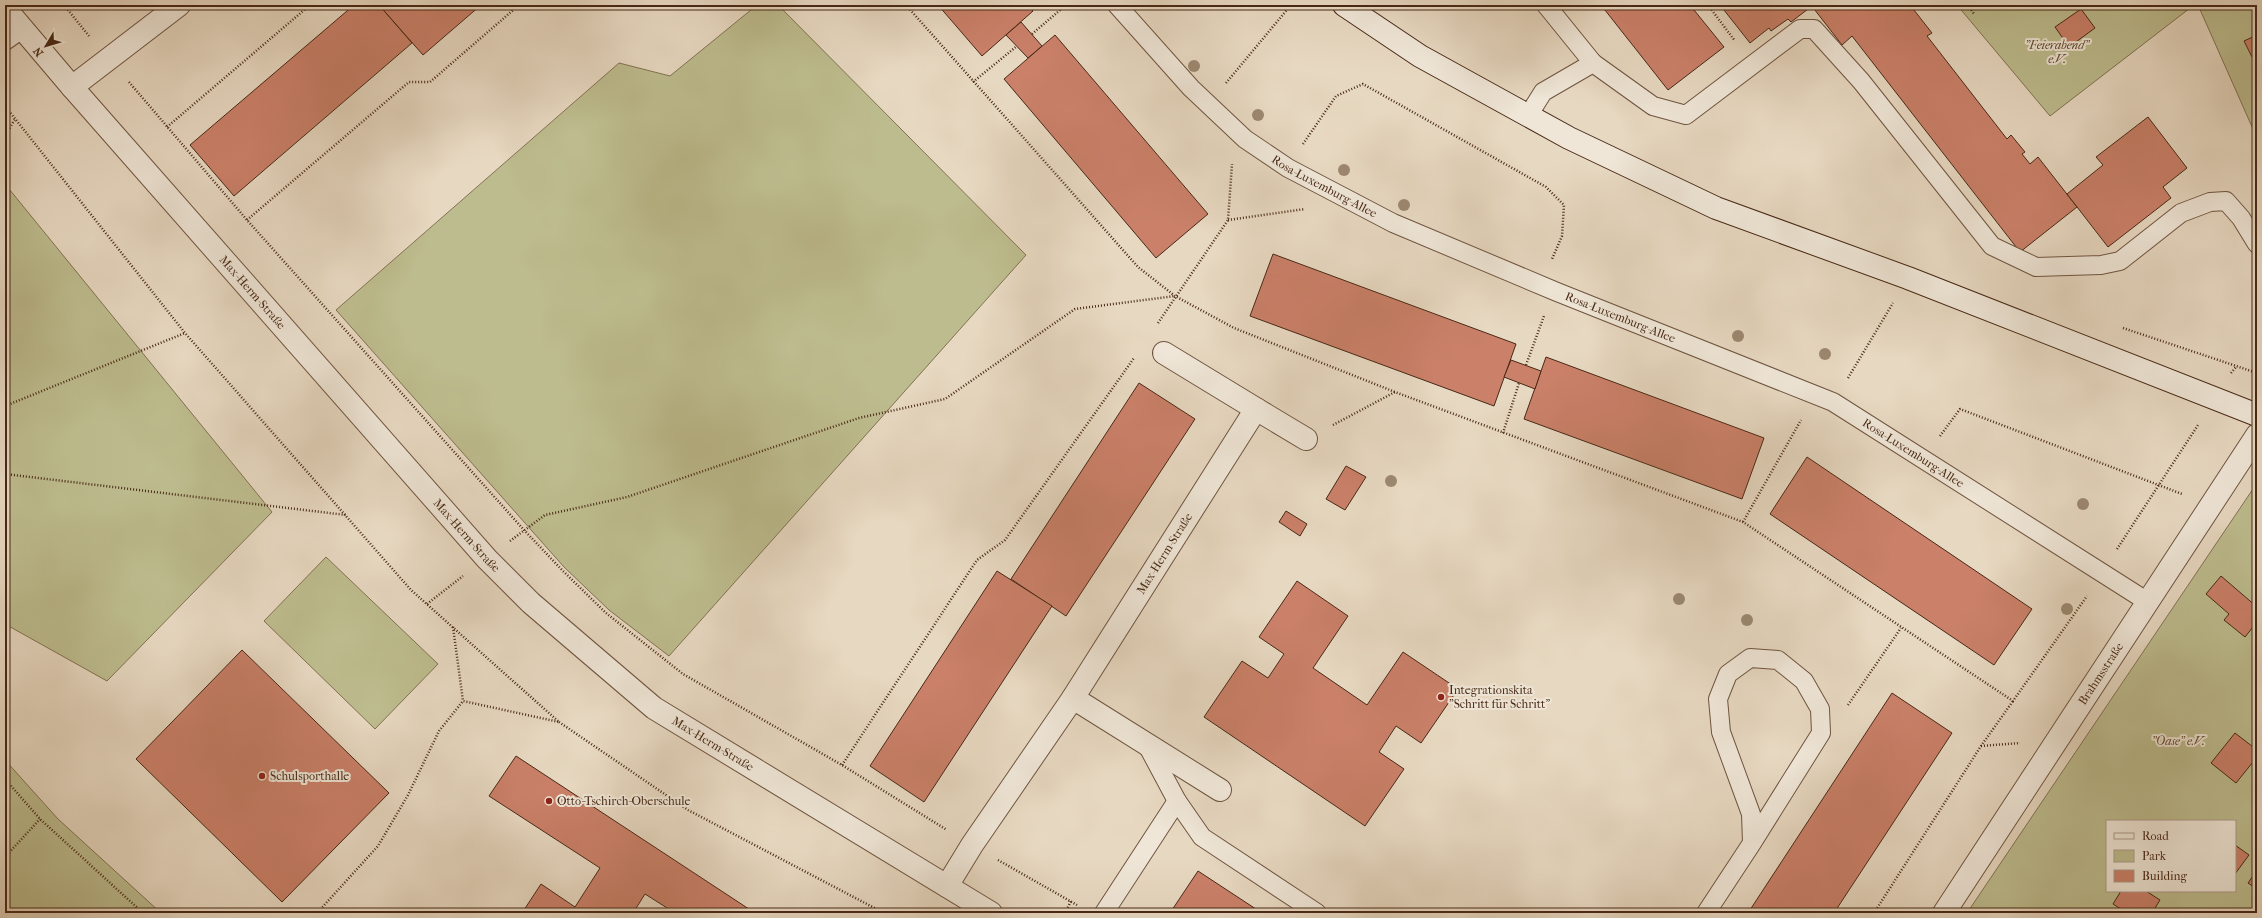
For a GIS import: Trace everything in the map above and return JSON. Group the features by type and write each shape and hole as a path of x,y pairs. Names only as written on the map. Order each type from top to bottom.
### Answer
{"street":[{"path":"72,87 179,5"},
{"path":"1344,5 1420,56 1528,116 1569,138 1716,208 1908,278 2257,415"},
{"name":"Max-Herm-Straße","path":"5,8 14,35 72,87 487,558 531,603 654,708 991,913"},
{"path":"1164,353 1306,439"},
{"name":"Max-Herm-Straße","path":"946,886 972,845 1073,698 1256,409"},
{"name":"Brahmsstraße","path":"1944,913 2257,435"},
{"path":"1073,698 1220,790"}],"lane":[{"name":"Rosa-Luxemburg-Allee","path":"1118,5 1191,88 1245,139 1288,168 1393,223 1833,402 2103,572 2148,602"},
{"path":"1546,5 1593,63 1653,106 1686,115 1800,29 1814,29 1861,81 1992,246 2036,266 2101,265 2120,261 2181,213 2210,202 2226,201 2241,218 2257,244"},
{"path":"1528,116 1543,92 1593,63"},
{"path":"1706,913 1752,843 1821,733 1820,709 1804,681 1778,660 1750,658 1728,674 1718,699 1721,732 1751,814 1752,843"},
{"path":"1146,743 1177,801 1202,837 1317,913"},
{"path":"1104,913 1177,801"}],"path":[{"path":"64,5 108,59 247,220 524,530 562,570 606,612 683,674 842,765 972,845 1078,905"},
{"path":"167,127 310,5"},
{"path":"247,220 409,82 430,82 519,5"},
{"path":"906,5 1138,267 1175,296 1234,328 1503,433 1743,522 2013,701"},
{"path":"1032,34 1066,5"},
{"path":"1209,105 1291,5"},
{"path":"1708,5 1753,63"},
{"path":"1968,5 1974,14"},
{"path":"973,82 1017,46"},
{"path":"1288,168 1336,96 1363,84 1546,187 1564,205 1562,236 1541,284 1546,308 1526,365"},
{"path":"5,106 185,333 411,590 559,722 688,810 884,913"},
{"path":"5,136 15,119"},
{"path":"842,765 977,560 1005,540 1145,343 1175,296 1228,220 1232,161"},
{"path":"1228,220 1313,208"},
{"path":"524,530 545,515 627,497 859,418 945,399 1075,309 1175,296"},
{"path":"2115,325 2257,373"},
{"path":"5,406 185,333"},
{"path":"1145,343 1164,353"},
{"path":"1874,913 1981,746 2103,572 2158,484 2236,367"},
{"path":"1503,433 1519,383"},
{"path":"1306,439 1396,392"},
{"path":"1960,409 2158,484 2210,506"},
{"path":"5,474 346,515"},
{"path":"317,913 378,846 408,795 439,731 463,701 453,627"},
{"path":"1821,733 1854,699 1901,628"},
{"path":"463,701 559,722"},
{"path":"5,779 40,819 143,913"},
{"path":"5,857 40,819"},
{"path":"1065,913 1071,901"}],"green space":[{"path":"757,5 778,5 1026,255 669,656 609,610 564,567 336,310 619,63 670,76"},
{"name":"\"Feierabend\" e.V.","path":"1957,5 2194,5 2050,116"},
{"path":"2198,5 2257,5 2257,138"},
{"path":"5,184 272,512 107,681 5,624"},
{"name":"\"Oase\" e.V.","path":"2257,483 2257,913 1967,913"},
{"path":"326,557 438,664 375,729 264,621"},
{"path":"5,760 58,819 161,913 5,913"}],"building":[{"path":"354,5 379,5 412,43 234,196 190,145"},
{"path":"379,5 481,5 423,55"},
{"path":"938,5 1028,5 1033,11 982,56"},
{"path":"1601,5 1690,5 1724,47 1668,90"},
{"path":"1720,5 1812,6 1791,22 1788,19 1771,31 1769,28 1750,43"},
{"path":"1811,5 1910,5 1932,33 1927,36 2007,139 2011,135 2025,152 2022,154 2030,164 2038,157 2077,207 2020,252 1852,36 1842,45"},
{"path":"2081,9 2095,28 2069,47 2055,27"},
{"path":"1021,22 1042,46 1028,58 1006,35"},
{"path":"1055,35 1208,214 1156,258 1004,79"},
{"path":"2257,35 2257,55 2252,57 2244,41"},
{"path":"2148,117 2187,168 2163,187 2171,198 2108,247 2067,194 2103,165 2096,157"},
{"path":"1273,254 1516,344 1494,406 1250,316"},
{"path":"1546,357 1764,438 1742,499 1524,419"},
{"path":"1511,360 1541,371 1535,389 1504,377"},
{"path":"1139,383 1195,419 1066,616 1011,579"},
{"path":"1807,457 2032,609 1994,665 1770,514"},
{"path":"1346,466 1366,477 1345,510 1326,499"},
{"path":"1286,511 1307,524 1300,536 1279,522"},
{"path":"997,571 1052,606 924,802 870,766"},
{"path":"2221,576 2257,607 2257,622 2245,637 2224,620 2229,614 2206,594"},
{"path":"1297,581 1348,616 1313,668 1367,705 1403,652 1458,689 1421,743 1396,726 1379,752 1404,769 1365,826 1204,717 1242,661 1268,678 1284,654 1259,637"},
{"name":"Schulsporthalle","path":"242,650 389,793 282,902 136,759"},
{"path":"1892,693 1952,733 1834,913 1748,913"},
{"path":"2235,733 2257,750 2257,757 2236,783 2211,763"},
{"path":"516,756 755,913 675,913 645,894 633,913 522,913 541,884 575,907 600,868 489,796"},
{"path":"2257,794 2257,805 2252,801"},
{"path":"2236,846 2249,855 2236,873"},
{"path":"2257,870 2257,889 2248,883"},
{"path":"1198,871 1262,913 1170,913"},
{"path":"2120,892 2148,892 2160,900 2152,913 2127,913 2113,904"}],"place":[{"name":"Integrationskita \"Schritt für Schritt\"","path":"1441,697"},
{"name":"Schulsporthalle","path":"262,776"},
{"name":"Otto-Tschirch-Oberschule","path":"549,801"}]}
